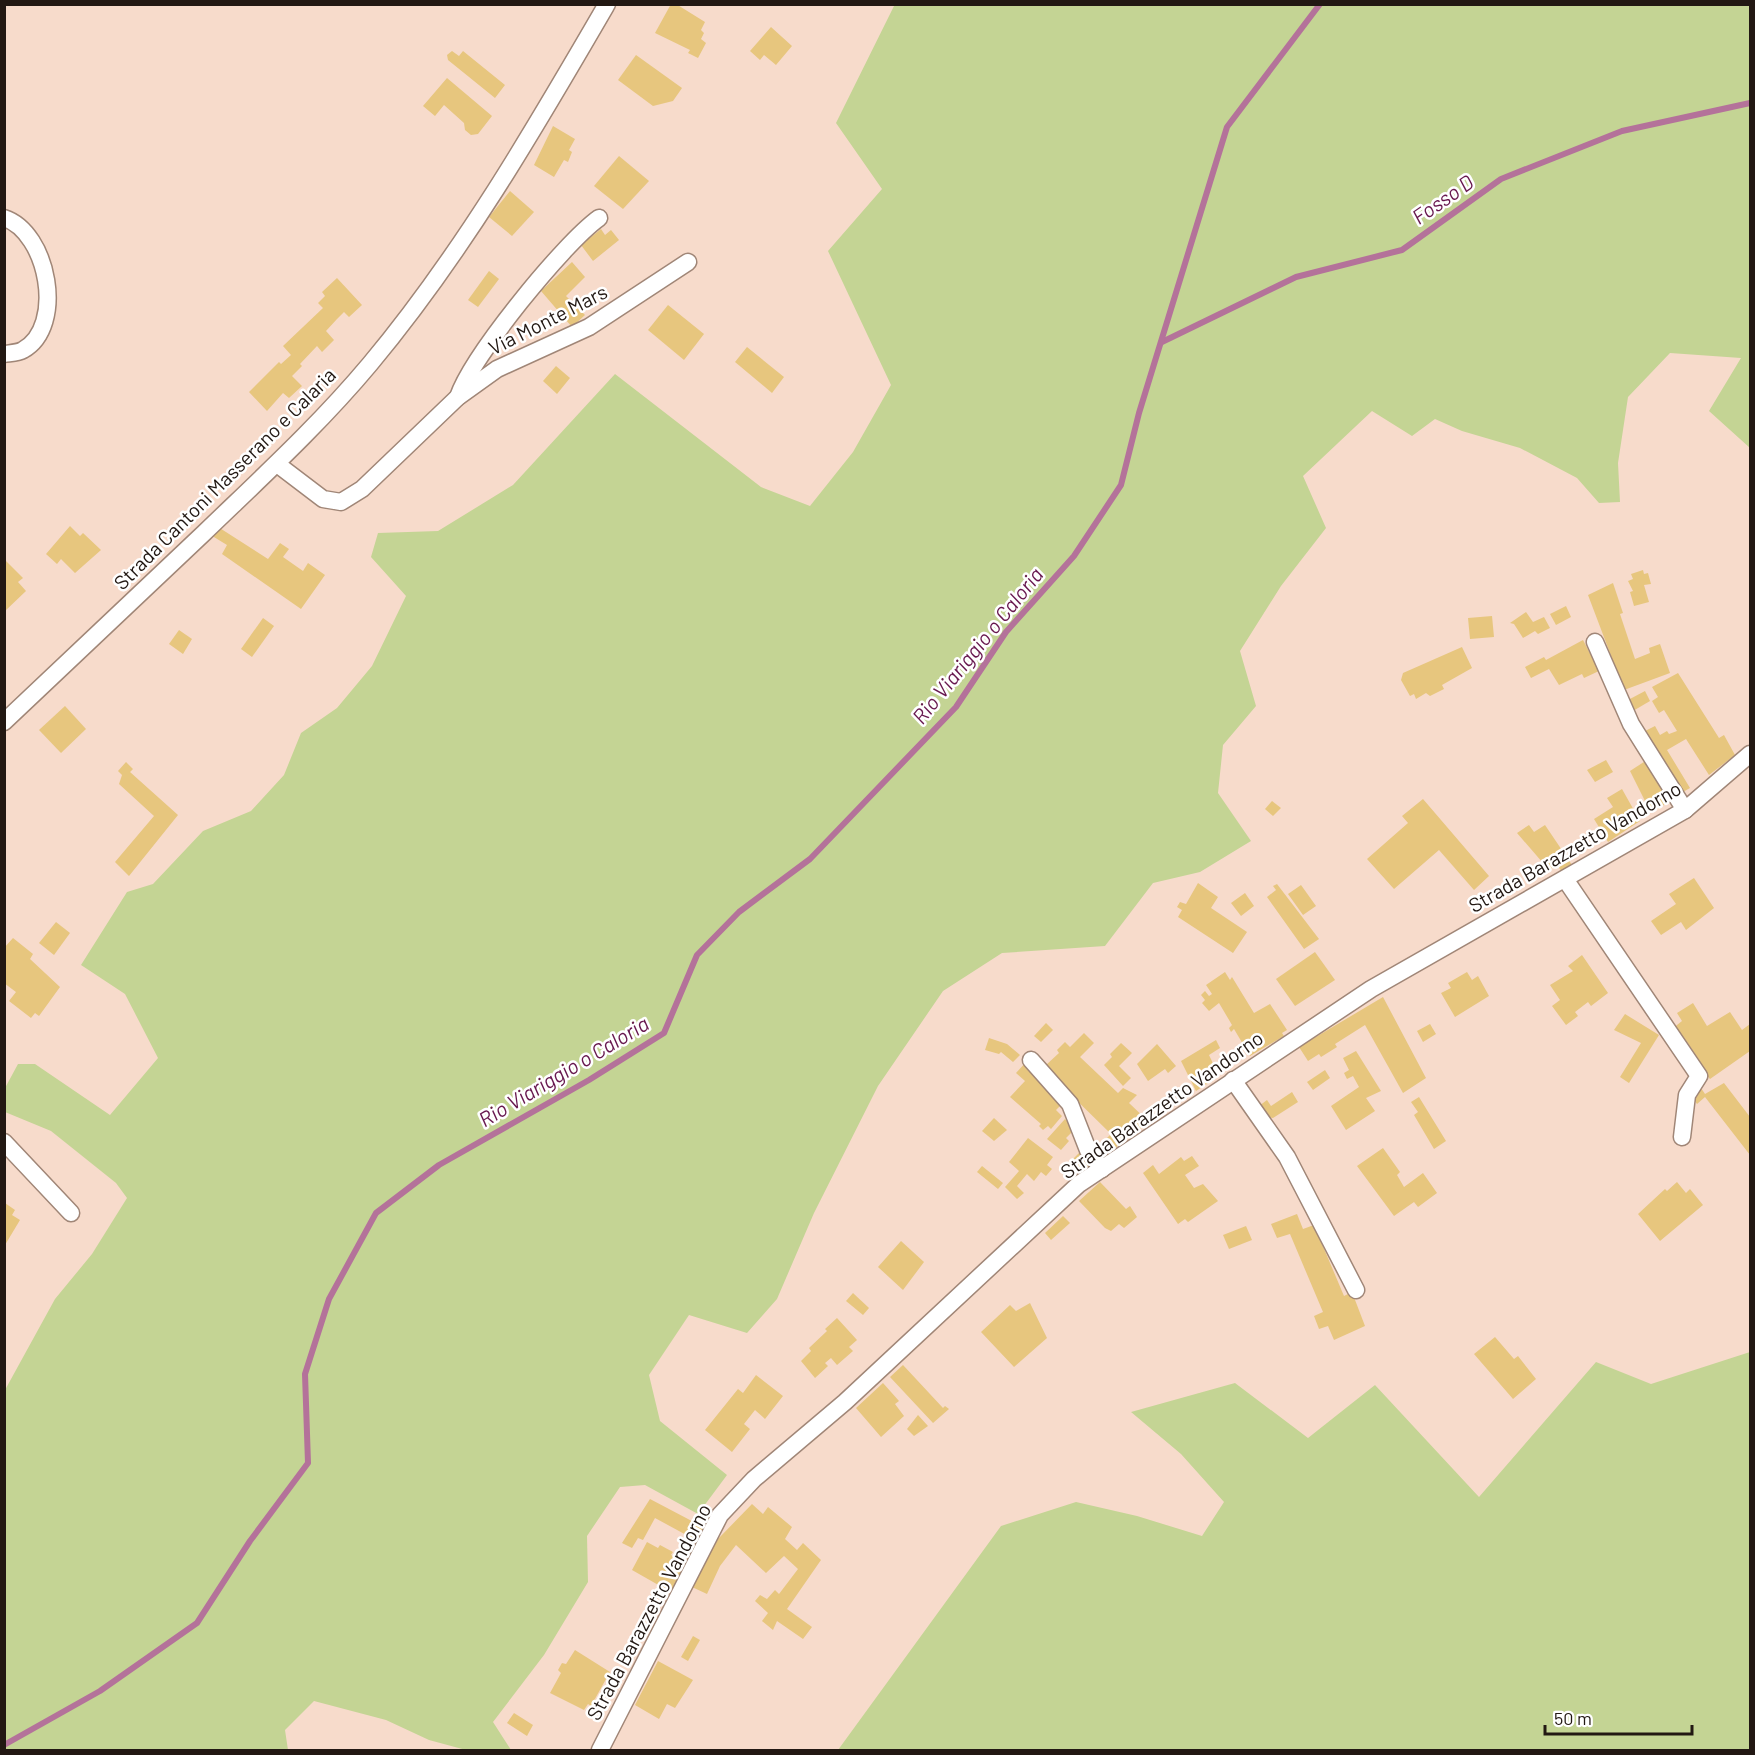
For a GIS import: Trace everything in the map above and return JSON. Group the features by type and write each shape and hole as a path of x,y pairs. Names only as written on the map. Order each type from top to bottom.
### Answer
{"street":[{"name":"Strada Cantoni Masserano e Calaria","path":"4,722 277,464 327,413 371,362 460,244 539,120 607,4"},
{"path":"4,218 10,220 31,239 45,271 49,297 41,332 23,350 4,354"},
{"name":"Via Monte Mars","path":"458,397 465,378 524,300 584,229 598,218"},
{"name":"Via Monte Mars","path":"277,464 323,499 341,502 362,489 458,397 497,369 589,327 688,262"},
{"path":"1595,642 1631,724 1685,810"},
{"name":"Strada Barazzetto Vandorno","path":"600,1750 720,1515 754,1479 846,1402 1079,1184 1371,989 1685,810 1750,754"},
{"path":"1565,879 1699,1076 1687,1095 1682,1137"},
{"path":"1031,1060 1070,1104 1088,1150 1102,1169"},
{"path":"1233,1080 1287,1157 1356,1290"},
{"path":"4,1142 71,1213"}],"green space":[{"path":"895,4 1750,5 1750,448 1709,411 1741,358 1670,353 1628,397 1618,463 1620,502 1599,503 1577,478 1520,448 1462,431 1435,419 1412,436 1372,411 1303,476 1326,528 1281,586 1240,651 1256,706 1223,745 1218,793 1251,841 1200,872 1153,883 1105,946 1002,953 943,991 878,1086 814,1213 777,1299 747,1333 689,1315 649,1375 660,1421 727,1475 698,1514 645,1485 620,1487 587,1536 588,1582 544,1655 493,1722 511,1750 466,1750 429,1740 386,1720 314,1701 285,1730 288,1750 5,1750 5,1390 55,1299 92,1254 127,1198 116,1183 51,1131 5,1112 5,1088 18,1064 35,1064 110,1115 158,1058 125,994 81,965 127,892 153,884 203,831 251,811 284,775 301,733 337,708 372,666 406,596 371,557 378,533 438,531 513,485 615,374 761,487 810,506 853,452 891,385 828,251 882,189 836,123"},
{"path":"1750,1352 1750,1750 838,1750 1001,1526 1076,1502 1137,1516 1202,1536 1224,1502 1181,1454 1131,1412 1235,1383 1308,1438 1375,1385 1479,1497 1596,1362 1651,1384"}],"building":[{"path":"671,4 676,4 705,22 701,30 704,33 701,39 706,43 698,58 688,53 690,50 655,33"},
{"path":"771,27 792,46 776,65 764,55 760,60 750,51"},
{"path":"452,51 459,56 463,51 505,85 495,98 448,60 447,55"},
{"path":"636,55 682,88 673,101 653,106 618,80"},
{"path":"447,78 492,116 478,134 471,135 465,130 464,123 444,105 435,116 423,106"},
{"path":"553,126 575,139 569,150 572,152 568,162 564,160 554,177 534,165"},
{"path":"619,156 649,181 623,209 594,186"},
{"path":"510,191 534,212 512,236 489,217"},
{"path":"601,229 605,235 611,230 619,240 593,261 581,245"},
{"path":"572,262 585,277 566,296 585,315 572,327 541,291"},
{"path":"489,271 499,279 478,307 468,300"},
{"path":"337,278 362,305 349,317 344,312 326,331 334,340 322,352 317,346 292,376 302,386 289,398 283,393 267,411 249,392 279,362 281,364 291,355 283,346 323,308 318,303 325,296 322,292"},
{"path":"668,305 704,334 684,360 648,330"},
{"path":"747,347 784,377 772,393 735,362"},
{"path":"556,366 570,378 557,394 543,381"},
{"path":"215,525 268,559 280,543 289,549 283,557 303,571 308,563 325,575 301,609 222,554 227,545 209,534"},
{"path":"70,526 80,536 83,533 101,550 75,573 61,559 57,564 46,554"},
{"path":"6,561 23,578 18,582 26,591 4,612"},
{"path":"1643,570 1644,574 1648,573 1651,584 1644,585 1649,602 1634,606 1630,592 1633,591 1628,581 1633,579 1631,574"},
{"path":"1613,583 1623,613 1620,614 1635,659 1650,653 1649,648 1660,644 1670,673 1624,690 1588,595"},
{"path":"1566,606 1571,617 1556,625 1550,614"},
{"path":"1526,612 1533,622 1544,617 1550,628 1538,634 1535,631 1523,638 1514,624 1510,623"},
{"path":"1492,616 1494,637 1470,639 1468,618"},
{"path":"263,618 274,626 252,657 241,649"},
{"path":"179,630 192,639 183,654 169,644"},
{"path":"1583,640 1599,671 1584,678 1582,674 1559,685 1549,669 1531,678 1525,667 1544,657 1546,660"},
{"path":"1462,647 1472,668 1442,685 1444,689 1430,696 1426,693 1416,699 1414,694 1410,696 1401,680 1403,673"},
{"path":"1678,673 1719,738 1724,735 1735,755 1709,775 1686,739 1667,750 1690,788 1683,792 1645,731 1655,726 1660,735 1667,731 1669,734 1677,731 1664,710 1659,713 1652,701 1658,697 1652,687"},
{"path":"1645,691 1650,701 1633,711 1628,700"},
{"path":"65,706 86,729 61,753 39,730"},
{"path":"1650,758 1673,799 1651,813 1630,771"},
{"path":"1606,760 1613,772 1595,782 1587,770"},
{"path":"126,762 133,769 130,772 178,815 129,876 115,862 154,816 119,784 122,775 118,771"},
{"path":"1622,789 1640,821 1608,842 1594,819 1613,807 1607,798"},
{"path":"1423,799 1489,876 1474,890 1439,850 1394,889 1367,859 1408,823 1402,816"},
{"path":"1272,801 1281,808 1273,816 1265,809"},
{"path":"1529,825 1534,832 1545,825 1572,865 1562,872 1557,865 1549,870 1517,833"},
{"path":"1694,878 1714,908 1686,930 1681,922 1661,935 1651,921 1676,904 1669,894"},
{"path":"1198,883 1218,897 1211,908 1247,932 1233,953 1178,917 1182,910 1177,907 1180,902 1186,904"},
{"path":"1277,884 1319,939 1304,949 1267,897 1276,890 1273,886"},
{"path":"1301,885 1316,906 1303,915 1288,894"},
{"path":"1245,893 1254,906 1241,916 1231,903"},
{"path":"56,922 70,933 54,955 39,943"},
{"path":"13,938 33,954 30,959 60,987 39,1016 35,1013 31,1018 9,1001 16,992 4,983 4,948"},
{"path":"1315,952 1335,980 1295,1006 1276,979"},
{"path":"1582,955 1608,993 1591,1006 1588,1002 1575,1012 1578,1016 1566,1025 1552,1006 1560,1000 1550,985 1573,971 1568,966"},
{"path":"1225,972 1230,980 1232,977 1254,1013 1270,1004 1287,1030 1282,1033 1284,1036 1250,1056 1234,1029 1231,1032 1229,1028 1232,1025 1219,1003 1209,1011 1202,1003 1205,1000 1201,995 1205,991 1209,996 1212,994 1206,985"},
{"path":"1467,972 1472,980 1478,976 1489,996 1455,1017 1441,993 1451,988 1448,983"},
{"path":"1383,997 1426,1078 1403,1093 1365,1025 1335,1044 1337,1047 1321,1057 1319,1054 1308,1061 1299,1047"},
{"path":"1693,1003 1707,1026 1730,1012 1742,1030 1750,1024 1750,1051 1710,1079 1696,1063 1699,1060 1687,1042 1683,1045 1672,1029 1682,1021 1677,1013"},
{"path":"1625,1014 1659,1035 1629,1083 1620,1077 1641,1043 1614,1030"},
{"path":"1046,1023 1053,1030 1041,1042 1034,1036"},
{"path":"1430,1024 1436,1034 1423,1042 1417,1031"},
{"path":"1084,1033 1094,1043 1080,1057 1118,1093 1123,1088 1137,1095 1129,1103 1149,1122 1102,1158 1095,1150 1111,1134 1062,1086 1046,1065 1059,1053 1057,1050 1065,1042 1070,1047"},
{"path":"989,1038 1007,1044 1020,1055 1013,1062 1001,1052 999,1054 985,1050"},
{"path":"1216,1040 1220,1048 1209,1055 1219,1076 1196,1091 1181,1061"},
{"path":"1121,1043 1132,1053 1119,1066 1131,1078 1123,1086 1104,1065 1112,1057 1110,1054"},
{"path":"1157,1044 1176,1066 1168,1073 1165,1069 1148,1081 1137,1064"},
{"path":"1356,1051 1381,1091 1366,1098 1375,1111 1346,1130 1331,1106 1359,1087 1353,1076 1347,1079 1344,1073 1349,1070 1343,1058"},
{"path":"1027,1061 1064,1102 1056,1110 1062,1116 1051,1129 1048,1126 1043,1130 1039,1126 1041,1124 1010,1097 1025,1081 1016,1073"},
{"path":"1325,1070 1330,1078 1313,1090 1307,1082"},
{"path":"1724,1083 1750,1117 1750,1155 1705,1097 1697,1104 1690,1095 1701,1088 1705,1094"},
{"path":"1292,1092 1298,1102 1273,1118 1266,1117 1259,1106 1267,1100 1271,1106"},
{"path":"1419,1097 1446,1141 1434,1149 1414,1115 1418,1112 1411,1102"},
{"path":"994,1118 1007,1130 994,1141 982,1131"},
{"path":"1065,1119 1075,1129 1066,1138 1069,1141 1061,1150 1047,1139"},
{"path":"1028,1138 1053,1157 1047,1165 1052,1169 1046,1176 1041,1172 1034,1181 1027,1174 1017,1186 1024,1193 1017,1199 1005,1187 1019,1171 1009,1162"},
{"path":"1383,1148 1400,1172 1397,1175 1404,1187 1423,1173 1437,1193 1418,1207 1414,1202 1394,1216 1357,1166"},
{"path":"1082,1150 1094,1163 1083,1173 1072,1160"},
{"path":"1192,1156 1199,1166 1185,1175 1194,1188 1203,1184 1218,1201 1188,1222 1185,1219 1178,1224 1143,1173 1153,1165 1159,1174 1181,1157 1184,1161"},
{"path":"982,1166 1003,1183 998,1189 977,1172"},
{"path":"1100,1182 1126,1209 1130,1206 1137,1217 1124,1228 1119,1224 1111,1231 1105,1228 1079,1201"},
{"path":"1677,1182 1686,1193 1690,1189 1703,1205 1660,1241 1638,1214 1665,1189 1667,1191"},
{"path":"5,1203 15,1210 12,1215 20,1220 5,1245"},
{"path":"1297,1214 1303,1229 1314,1225 1344,1296 1352,1292 1365,1326 1334,1340 1328,1326 1319,1329 1314,1316 1323,1312 1290,1234 1277,1238 1271,1224"},
{"path":"1063,1216 1070,1223 1051,1240 1045,1233"},
{"path":"1246,1226 1252,1240 1229,1249 1223,1235"},
{"path":"901,1241 924,1262 903,1290 878,1267"},
{"path":"853,1293 869,1308 863,1315 846,1301"},
{"path":"1030,1303 1047,1338 1014,1367 981,1332 1010,1305 1016,1311"},
{"path":"837,1318 857,1340 849,1347 853,1351 837,1365 831,1358 825,1363 828,1366 815,1378 801,1361 811,1351 809,1348"},
{"path":"1495,1337 1514,1359 1518,1356 1536,1379 1513,1399 1474,1354"},
{"path":"903,1365 943,1408 945,1406 949,1409 933,1423 890,1377"},
{"path":"756,1375 783,1396 765,1419 755,1410 744,1424 750,1429 732,1452 705,1430 738,1389 743,1393"},
{"path":"883,1383 899,1401 895,1404 904,1416 881,1437 856,1408"},
{"path":"918,1415 928,1426 914,1436 907,1429"},
{"path":"650,1499 707,1529 701,1543 655,1518 643,1540 638,1538 632,1548 622,1543"},
{"path":"752,1504 763,1514 768,1507 792,1527 785,1539 797,1550 803,1543 821,1560 787,1609 812,1627 803,1639 777,1621 773,1630 762,1621 768,1613 755,1601 760,1595 767,1599 775,1590 779,1594 798,1569 784,1556 766,1573 736,1545 720,1566 707,1594 692,1587 718,1539"},
{"path":"647,1542 658,1548 660,1545 673,1552 671,1555 690,1564 676,1595 632,1570"},
{"path":"693,1636 700,1640 688,1661 681,1657"},
{"path":"575,1650 610,1672 591,1706 588,1704 584,1710 550,1693 561,1673 558,1670 562,1663 566,1664"},
{"path":"658,1661 693,1680 675,1708 667,1704 659,1719 635,1705"},
{"path":"514,1713 533,1725 527,1736 507,1723"}],"waterway":[{"name":"Rio Viariggio o Caloria","path":"4,1745 100,1691 197,1623 250,1541 308,1463 305,1374 329,1299 376,1213 439,1165 589,1080 664,1033 697,955 739,912 810,859 956,707 1006,632 1074,556 1121,485 1139,413 1227,127 1320,4"},
{"name":"Fosso D","path":"1162,342 1296,277 1402,250 1501,179 1622,131 1750,103"}]}
